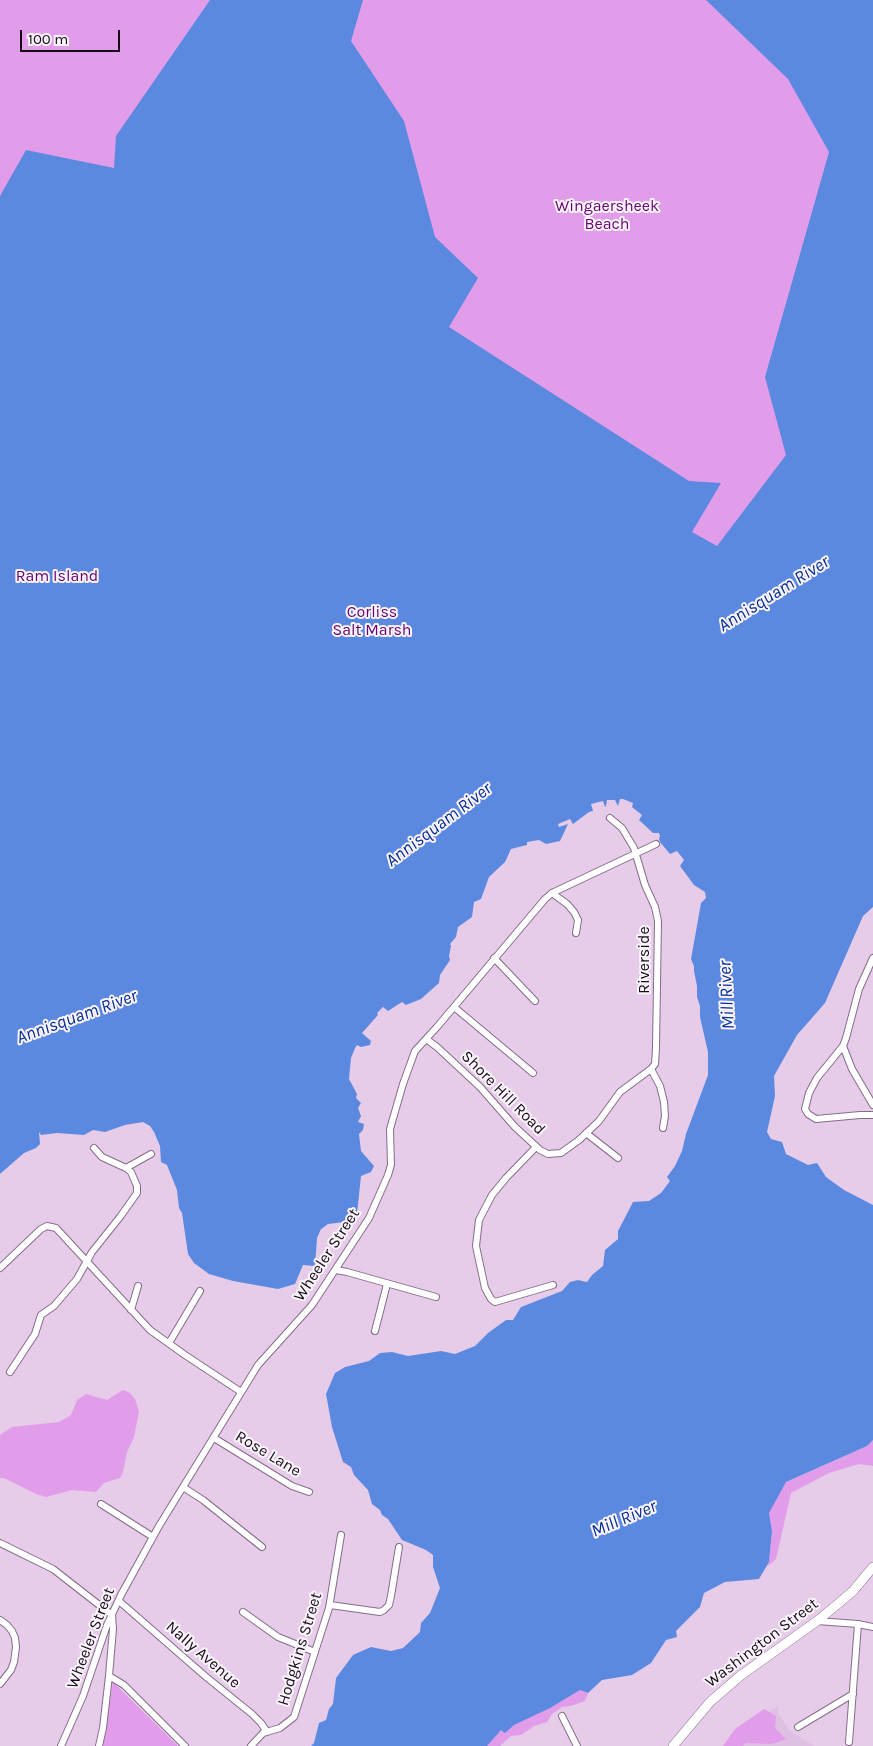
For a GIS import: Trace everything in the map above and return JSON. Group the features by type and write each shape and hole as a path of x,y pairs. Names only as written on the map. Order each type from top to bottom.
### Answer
{"main road":[{"name":"Washington Street","path":"673,1746 710,1702 740,1676 817,1620 853,1591 873,1567"}],"street":[{"path":"610,818 622,828 636,854"},
{"name":"Wheeler Street","path":"61,1746 83,1696 105,1630 153,1537 258,1365 312,1306 369,1218 391,1165 390,1129 408,1066 415,1051 534,910 552,893 656,844"},
{"name":"Riverside","path":"636,854 645,885 656,907 658,921 656,1056 655,1064 651,1068"},
{"path":"552,893 574,912 578,920 576,933"},
{"path":"494,958 535,1001"},
{"path":"873,958 859,989 843,1046 817,1078 809,1093 805,1109 808,1114 816,1119 860,1114 873,1115"},
{"path":"454,1007 533,1072"},
{"name":"Shore Hill Road","path":"426,1039 474,1081 515,1127 536,1147 548,1154 555,1155 569,1148 586,1133 598,1121 620,1092 651,1068"},
{"path":"843,1046 852,1069 873,1105"},
{"path":"651,1068 660,1086 664,1102 665,1116 663,1128"},
{"path":"586,1133 618,1158"},
{"path":"536,1147 506,1178 492,1196 480,1220 476,1246 485,1288 495,1302 553,1285"},
{"path":"10,1372 35,1334 41,1315 54,1306 65,1294 87,1263 92,1252 137,1193 138,1186 131,1172 102,1157 94,1148"},
{"path":"126,1168 151,1154"},
{"path":"0,1268 40,1229 47,1226 56,1228 150,1330 241,1392"},
{"path":"336,1270 436,1297"},
{"path":"375,1331 387,1284"},
{"path":"131,1310 138,1286"},
{"path":"168,1342 200,1291"},
{"name":"Rose Lane","path":"214,1438 292,1486 309,1492"},
{"path":"183,1488 209,1505 262,1547"},
{"path":"101,1504 153,1537"},
{"name":"Hodgkins Street","path":"251,1746 264,1733 280,1728 294,1717 330,1605 341,1536"},
{"path":"0,1543 53,1569 112,1615 113,1629 109,1676 99,1746"},
{"path":"330,1605 380,1612 384,1610 389,1605 399,1547"},
{"name":"Nally Avenue","path":"119,1601 219,1688 252,1714 267,1732"},
{"path":"243,1612 273,1634 315,1652"},
{"path":"0,1620 12,1631 16,1647 11,1670 0,1684"},
{"path":"817,1620 873,1627"},
{"path":"849,1742 858,1624"},
{"path":"109,1676 124,1685 185,1746"},
{"path":"798,1726 853,1694"},
{"path":"562,1716 577,1746"}],"shaded area":[{"path":"778,1706 778,1713 789,1730 814,1746 726,1746 734,1737"}],"green space":[{"name":"Wingaersheek Beach","path":"0,0 812,0 841,90 803,418 753,554 0,665"},
{"path":"123,1390 130,1393 135,1399 139,1412 134,1437 127,1452 120,1478 104,1483 96,1492 72,1490 46,1497 4,1478 0,1478 0,1435 12,1427 59,1422 71,1415 77,1400 86,1394 107,1400"},
{"path":"873,1440 873,1466 859,1464 829,1473 791,1493 776,1559 767,1567 772,1531 768,1509 773,1488 867,1446"},
{"path":"113,1682 178,1746 103,1746"},
{"path":"579,1689 588,1693 585,1701 562,1707 552,1714 547,1722 534,1726 521,1735 511,1736 500,1746 487,1746 500,1728"},
{"path":"764,1709 776,1716 775,1728 786,1739 769,1744 746,1743 743,1746 723,1746 735,1729"}],"water":[{"path":"210,0 363,0 351,41 404,121 435,237 478,278 449,327 689,481 721,483 692,532 717,546 786,455 765,377 829,152 788,79 706,0 873,0 873,907 863,916 825,1003 797,1035 774,1076 775,1096 767,1132 771,1139 782,1142 786,1154 808,1165 817,1163 826,1177 844,1190 873,1205 873,1440 867,1446 786,1482 769,1513 772,1531 769,1562 759,1579 725,1582 704,1593 700,1607 676,1631 677,1637 666,1640 651,1663 632,1675 602,1680 588,1693 580,1690 550,1708 514,1725 505,1733 501,1730 487,1746 311,1746 314,1743 319,1723 326,1720 329,1709 333,1704 336,1678 353,1655 371,1647 391,1651 403,1648 420,1632 421,1623 430,1613 440,1588 433,1567 433,1555 402,1540 388,1519 372,1504 368,1490 354,1475 351,1467 343,1462 332,1427 326,1394 335,1373 345,1367 369,1361 380,1353 392,1352 408,1356 441,1351 455,1354 475,1346 488,1333 506,1320 513,1320 521,1307 562,1291 570,1282 578,1280 587,1282 603,1266 605,1250 618,1239 618,1231 633,1202 649,1201 661,1193 670,1181 667,1177 682,1151 686,1134 708,1075 708,1052 700,1017 694,966 691,959 701,903 706,898 705,892 694,885 680,866 684,860 677,851 670,854 660,842 659,833 653,833 639,820 642,815 632,807 633,803 623,799 620,799 618,806 615,800 607,800 605,807 603,801 591,804 593,811 573,824 570,819 558,824 559,827 568,824 560,841 546,844 539,840 527,842 527,845 511,849 505,862 489,877 481,899 474,902 472,917 458,927 456,937 450,944 450,960 440,975 439,983 421,999 406,1005 402,1002 388,1011 383,1007 362,1033 371,1041 370,1045 361,1047 357,1045 355,1048 351,1058 349,1079 357,1094 356,1098 361,1103 358,1108 361,1116 358,1122 364,1124 363,1130 359,1134 361,1151 374,1166 371,1172 361,1176 357,1214 344,1222 328,1224 321,1229 317,1238 315,1266 303,1265 295,1284 278,1289 233,1281 209,1274 194,1263 188,1254 177,1190 167,1165 161,1162 160,1146 154,1132 150,1126 143,1122 125,1125 105,1132 93,1130 84,1135 57,1133 41,1135 39,1132 40,1144 36,1148 24,1153 0,1174 0,196 26,150 114,168 116,136"}],"park label":[{"name":"Ram Island","path":"57,576"},
{"name":"Corliss Salt Marsh","path":"372,621"}],"water label":[{"name":"Annisquam River","path":"774,594"},
{"name":"Annisquam River","path":"439,825"},
{"name":"Mill River","path":"727,995"},
{"name":"Annisquam River","path":"77,1017"},
{"name":"Mill River","path":"624,1519"}]}
